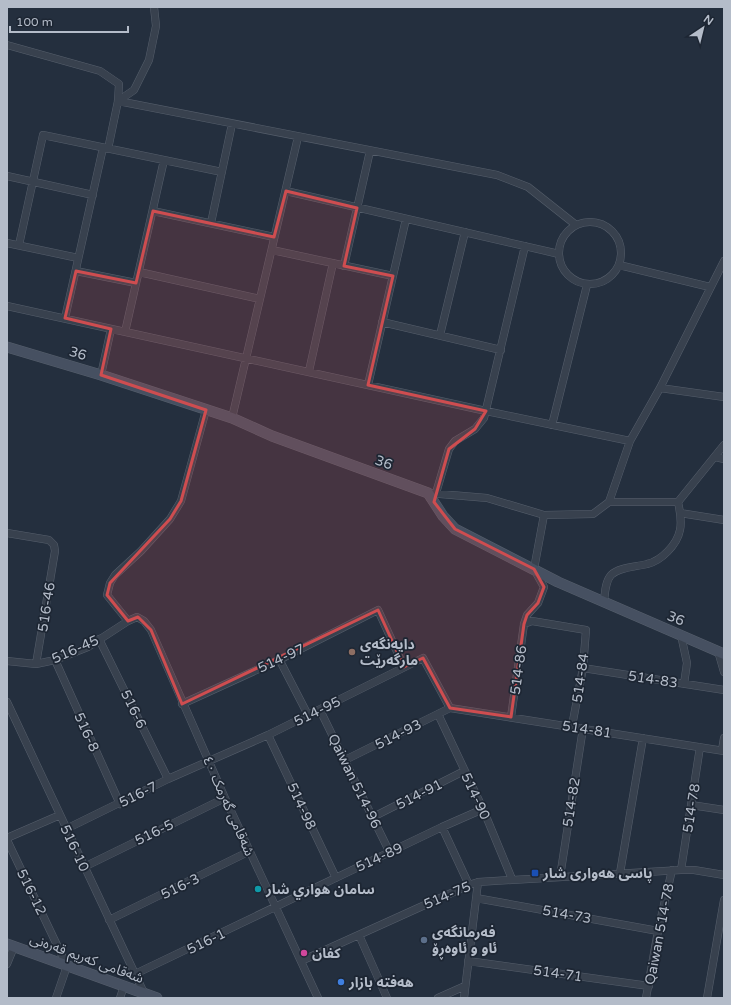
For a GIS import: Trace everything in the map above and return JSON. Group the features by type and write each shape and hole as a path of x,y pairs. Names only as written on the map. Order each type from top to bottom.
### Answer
{"street":[{"path":"118,101 134,90 149,60 156,26 154,7"},
{"path":"7,45 100,71 119,84 118,101 92,195 65,318"},
{"path":"118,101 498,175 528,187 576,225"},
{"path":"211,223 232,124"},
{"path":"19,245 42,135 222,172"},
{"path":"232,418 298,137"},
{"path":"344,266 370,151"},
{"path":"125,332 164,160"},
{"path":"7,176 92,195"},
{"path":"286,191 559,254"},
{"path":"153,211 274,237"},
{"path":"368,385 406,219"},
{"path":"587,222 597,223 607,227 615,234 620,244 622,254 619,265 614,274 597,284 587,285 577,282 568,276 562,268 559,254 562,239 568,231 576,225 587,222"},
{"path":"440,335 465,232"},
{"path":"7,243 78,258"},
{"path":"525,246 484,418 475,429 455,441 449,449 432,493 487,498 544,515 593,514 609,502 630,441 660,388 724,261"},
{"path":"272,250 393,276"},
{"path":"309,371 333,263"},
{"path":"619,265 710,287"},
{"path":"76,271 136,283"},
{"path":"139,272 260,299"},
{"path":"552,425 587,285"},
{"path":"7,306 630,441"},
{"path":"382,322 501,350"},
{"path":"101,375 111,329"},
{"name":"36","path":"7,346 232,418 272,436 432,493 443,516 455,529 604,602 721,652"},
{"path":"660,388 724,397"},
{"path":"128,621 107,595 110,583 115,575 141,552 170,519 182,501 206,410"},
{"path":"604,602 606,584 612,575 619,570 649,564 661,557 673,545 680,530 680,513 678,502 724,445"},
{"path":"714,457 724,459"},
{"path":"609,502 678,502"},
{"path":"680,513 724,520"},
{"path":"524,624 527,615 538,603 544,586 534,569 544,515"},
{"name":"516-46","path":"7,533 49,540 54,545 55,551 36,664"},
{"name":"514-97","path":"182,704 279,659 378,610 404,667"},
{"name":"516-45","path":"7,661 36,664 55,660 88,646 137,617"},
{"name":"شەقامی گەرمک ٤٠","path":"137,617 144,621 151,630 182,704 318,998"},
{"name":"514-84","path":"524,624 532,621 586,630 583,668 572,726"},
{"name":"514-86","path":"511,717 524,624"},
{"path":"681,635 687,663 684,684"},
{"name":"516-6","path":"99,639 168,779"},
{"path":"721,652 724,672"},
{"name":"514-95","path":"209,761 268,735 424,658 450,708"},
{"path":"279,659 308,715"},
{"name":"516-8","path":"55,660 120,804"},
{"name":"514-83","path":"583,668 724,690"},
{"name":"516-10","path":"7,702 144,993"},
{"name":"514-81","path":"450,708 723,750"},
{"name":"514-93","path":"345,760 450,708"},
{"name":"Qaiwan 514-96","path":"320,710 390,853"},
{"name":"514-90","path":"438,714 483,809 512,879"},
{"name":"514-82","path":"560,877 583,728"},
{"name":"514-98","path":"268,735 336,878"},
{"path":"620,873 644,738"},
{"path":"723,750 724,738"},
{"name":"514-78","path":"681,870 700,747"},
{"name":"516-7","path":"66,828 209,761"},
{"name":"514-91","path":"373,817 464,771"},
{"name":"516-5","path":"84,867 225,798"},
{"path":"691,805 724,810"},
{"name":"514-89","path":"276,908 442,827 483,809"},
{"path":"7,839 60,815"},
{"path":"442,827 469,885"},
{"name":"516-12","path":"7,839 67,966"},
{"name":"516-3","path":"109,920 250,852"},
{"name":"514-75","path":"301,961 478,882 672,870 694,870 724,875"},
{"name":"Qaiwan 514-78","path":"646,998 658,931 672,870"},
{"path":"464,998 478,882"},
{"name":"514-73","path":"476,898 658,931"},
{"path":"707,998 724,900"},
{"name":"516-1","path":"135,974 276,908"},
{"path":"359,935 387,998"},
{"path":"7,964 10,945"},
{"name":"شەقامی کەریم قەرەنی","path":"10,945 157,998"},
{"name":"514-71","path":"468,961 649,986"},
{"path":"56,998 67,966"},
{"path":"120,998 124,986"},
{"path":"438,998 465,986"}],"highlighted area":[{"path":"286,191 357,208 344,266 393,276 368,385 486,411 475,429 449,449 434,502 455,529 534,569 544,587 538,603 527,615 524,624 511,717 450,708 423,658 404,667 378,610 182,704 151,630 138,617 128,621 107,595 110,583 170,519 181,501 206,410 101,375 111,329 65,318 76,271 136,283 153,211 274,237"}],"place":[{"name":"دایەنگەی مارگەرێت","path":"352,652"},
{"name":"پاسی هەواری شار","path":"535,873"},
{"name":"سامان هواري شار","path":"258,889"},
{"name":"فەرمانگەی ئاو و ئاوەڕۆ","path":"424,940"},
{"name":"كفان","path":"304,953"},
{"name":"هەفتە بازار","path":"341,982"}]}
